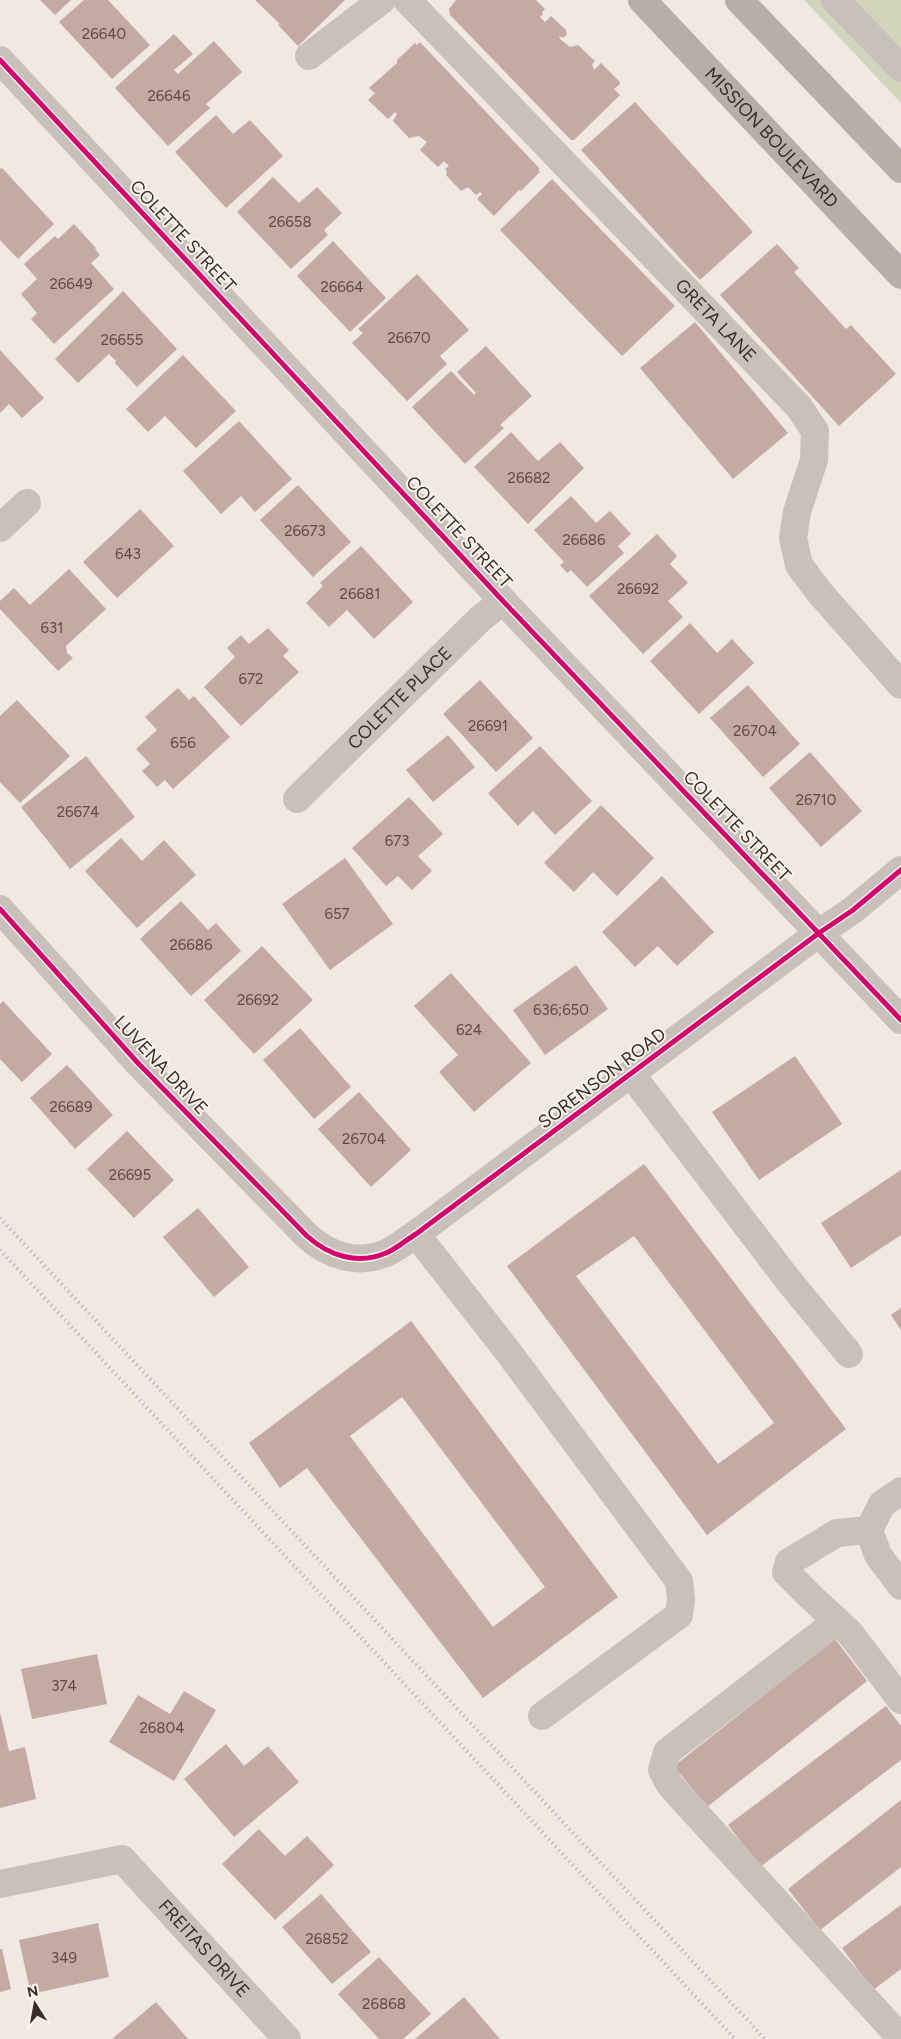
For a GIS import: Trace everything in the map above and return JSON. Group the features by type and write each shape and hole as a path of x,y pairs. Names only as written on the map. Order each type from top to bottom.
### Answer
{"main road":[{"name":"MISSION BOULEVARD","path":"642,0 901,275"},
{"path":"739,0 901,169"}],"street":[{"path":"309,56 382,0"},
{"name":"GRETA LANE","path":"407,0 799,407 815,431 814,460 807,487 797,512 793,538 799,565 820,594 901,685"},
{"path":"835,0 901,68"},
{"name":"COLETTE STREET","path":"0,60 503,601 901,1020"},
{"path":"0,528 27,504"},
{"name":"COLETTE PLACE","path":"297,799 481,618 503,601"},
{"name":"SORENSON ROAD","path":"308,1236 317,1245 336,1255 357,1260 386,1254 416,1234 819,933 853,910 901,870"},
{"name":"LUVENA DRIVE","path":"0,909 137,1062 308,1236"},
{"path":"631,1074 788,1280 849,1354"},
{"path":"416,1234 509,1353 678,1581 681,1599 679,1615 542,1716"},
{"path":"901,1491 882,1504 869,1530 878,1556 901,1586"},
{"path":"869,1530 837,1533 789,1562 786,1572 849,1632 901,1700"},
{"path":"837,1621 667,1752 662,1770 670,1785 901,2038"},
{"name":"FREITAS DRIVE","path":"0,1884 122,1859 287,2039"}],"green space":[{"path":"804,0 901,0 901,103"}],"building":[{"path":"40,0 71,0 55,15"},
{"path":"84,0 108,0 150,45 112,79 59,22"},
{"path":"255,0 345,0 298,46 278,25 280,24"},
{"path":"456,0 536,0 545,9 540,17 545,22 551,16 566,30 567,34 563,38 559,36 560,39 570,47 578,45 595,61 592,64 594,70 601,63 619,81 620,84 614,89 620,95 574,140 571,140 450,15 449,9"},
{"path":"174,34 193,54 174,70 178,74 214,41 242,72 206,104 210,108 168,146 115,88"},
{"path":"420,42 540,169 538,170 540,172 521,191 519,190 494,216 477,199 482,194 480,192 476,195 468,187 461,191 446,175 447,171 445,169 449,166 444,161 438,167 420,150 427,142 419,136 409,138 393,121 397,114 395,112 388,119 368,100 375,93 369,88 397,63 397,60 415,43 417,45"},
{"path":"635,102 753,232 700,280 581,150"},
{"path":"216,115 233,134 250,120 283,156 226,208 175,152"},
{"path":"2,168 54,224 18,259 0,240 0,169"},
{"path":"273,177 299,203 317,187 342,213 324,230 328,235 291,269 237,212"},
{"path":"552,179 675,306 622,356 500,230"},
{"path":"74,224 96,248 100,255 91,263 114,289 54,344 31,319 37,313 21,294 37,279 24,264 55,236 58,239"},
{"path":"333,241 386,298 350,332 297,276"},
{"path":"777,244 799,268 794,272 846,329 851,325 896,374 839,426 720,295"},
{"path":"417,274 469,330 440,356 447,364 407,401 352,343 363,333 358,329"},
{"path":"123,291 177,349 137,387 109,354 78,383 55,359"},
{"path":"695,322 788,433 733,479 640,368"},
{"path":"486,346 532,396 500,425 504,428 465,464 412,407 451,371 474,395 476,393 457,372"},
{"path":"0,350 44,398 22,418 9,404 0,413"},
{"path":"183,355 236,411 196,448 165,416 148,432 126,409"},
{"path":"239,421 292,479 255,512 241,496 221,514 183,471"},
{"path":"511,432 538,461 560,442 584,468 528,524 474,467"},
{"path":"298,485 351,542 313,577 260,520"},
{"path":"571,496 596,523 610,511 631,534 618,546 624,553 587,587 571,570 567,573 560,565 564,562 534,530"},
{"path":"140,509 174,546 117,598 83,562"},
{"path":"657,534 677,556 670,564 688,583 668,601 683,617 643,654 589,596"},
{"path":"361,546 413,602 374,639 347,610 329,627 306,603 323,586 320,583"},
{"path":"69,569 106,609 66,646 67,653 73,658 58,671 0,609 0,601 14,588 30,605"},
{"path":"690,623 717,653 732,639 754,663 699,714 650,661"},
{"path":"268,628 289,650 283,656 299,672 241,726 204,687 235,657 227,648 241,635 249,644"},
{"path":"480,680 533,738 496,772 443,714"},
{"path":"748,685 800,744 763,777 710,718"},
{"path":"178,688 189,700 194,696 230,737 173,789 165,780 157,787 142,771 150,764 136,749 157,730 145,717"},
{"path":"17,700 70,756 20,803 0,782 0,716"},
{"path":"448,735 475,767 433,802 406,770"},
{"path":"540,746 592,801 555,835 533,811 518,826 488,793"},
{"path":"810,752 862,811 821,847 769,788"},
{"path":"86,756 135,817 70,869 21,807"},
{"path":"409,797 443,834 418,856 432,871 412,890 398,876 386,886 352,848"},
{"path":"601,805 654,858 617,896 593,872 574,892 544,863"},
{"path":"121,838 142,861 164,840 196,875 137,928 85,871"},
{"path":"345,858 393,924 330,970 282,904"},
{"path":"662,876 714,932 677,966 658,946 635,967 602,932"},
{"path":"181,901 208,930 216,923 241,951 191,996 140,939"},
{"path":"262,946 313,1000 254,1054 204,1000"},
{"path":"576,965 608,1009 545,1055 513,1010"},
{"path":"451,973 531,1063 474,1112 439,1072 458,1055 414,1006"},
{"path":"3,1001 52,1054 22,1082 0,1059 0,1004"},
{"path":"300,1028 351,1087 314,1119 263,1060"},
{"path":"795,1056 842,1124 759,1180 712,1112"},
{"path":"67,1065 113,1115 75,1149 30,1098"},
{"path":"359,1092 411,1150 371,1187 318,1129"},
{"path":"127,1131 174,1180 134,1218 87,1169"},
{"path":"644,1164 846,1429 707,1535 507,1266","holes":["634,1236 774,1423 718,1464 576,1276"]},
{"path":"901,1170 901,1235 851,1268 821,1223"},
{"path":"198,1208 249,1267 214,1297 163,1237"},
{"path":"901,1308 901,1330 891,1315"},
{"path":"411,1321 618,1597 483,1698 307,1468 280,1488 249,1443","holes":["402,1397 545,1587 493,1627 350,1436"]},
{"path":"835,1639 867,1681 707,1807 674,1766"},
{"path":"97,1654 107,1704 32,1719 21,1669"},
{"path":"184,1691 216,1710 174,1781 109,1742 138,1695 170,1714"},
{"path":"886,1706 901,1726 901,1760 760,1867 728,1825"},
{"path":"0,1712 9,1751 25,1747 36,1799 0,1808"},
{"path":"226,1744 244,1766 268,1746 299,1782 234,1837 184,1779"},
{"path":"901,1800 901,1867 820,1930 788,1889"},
{"path":"259,1829 285,1856 307,1836 334,1865 275,1920 222,1864"},
{"path":"321,1894 371,1952 332,1984 282,1927"},
{"path":"901,1905 901,1969 873,1990 842,1948"},
{"path":"98,1923 109,1977 31,1994 19,1940"},
{"path":"0,1949 2,1949 11,1989 0,1992"},
{"path":"379,1957 431,2014 403,2039 379,2039 338,1994"},
{"path":"464,1997 500,2039 415,2039"},
{"path":"156,2002 188,2039 112,2039"}],"railway":[{"path":"0,1218 765,2039"},
{"path":"0,1250 735,2039"}],"cycle path":[{"path":"0,60 503,601 901,1020"},
{"path":"0,909 137,1062 307,1236 334,1253 354,1258 365,1258 375,1257 390,1251 416,1234 819,933 853,910 901,870"}]}
